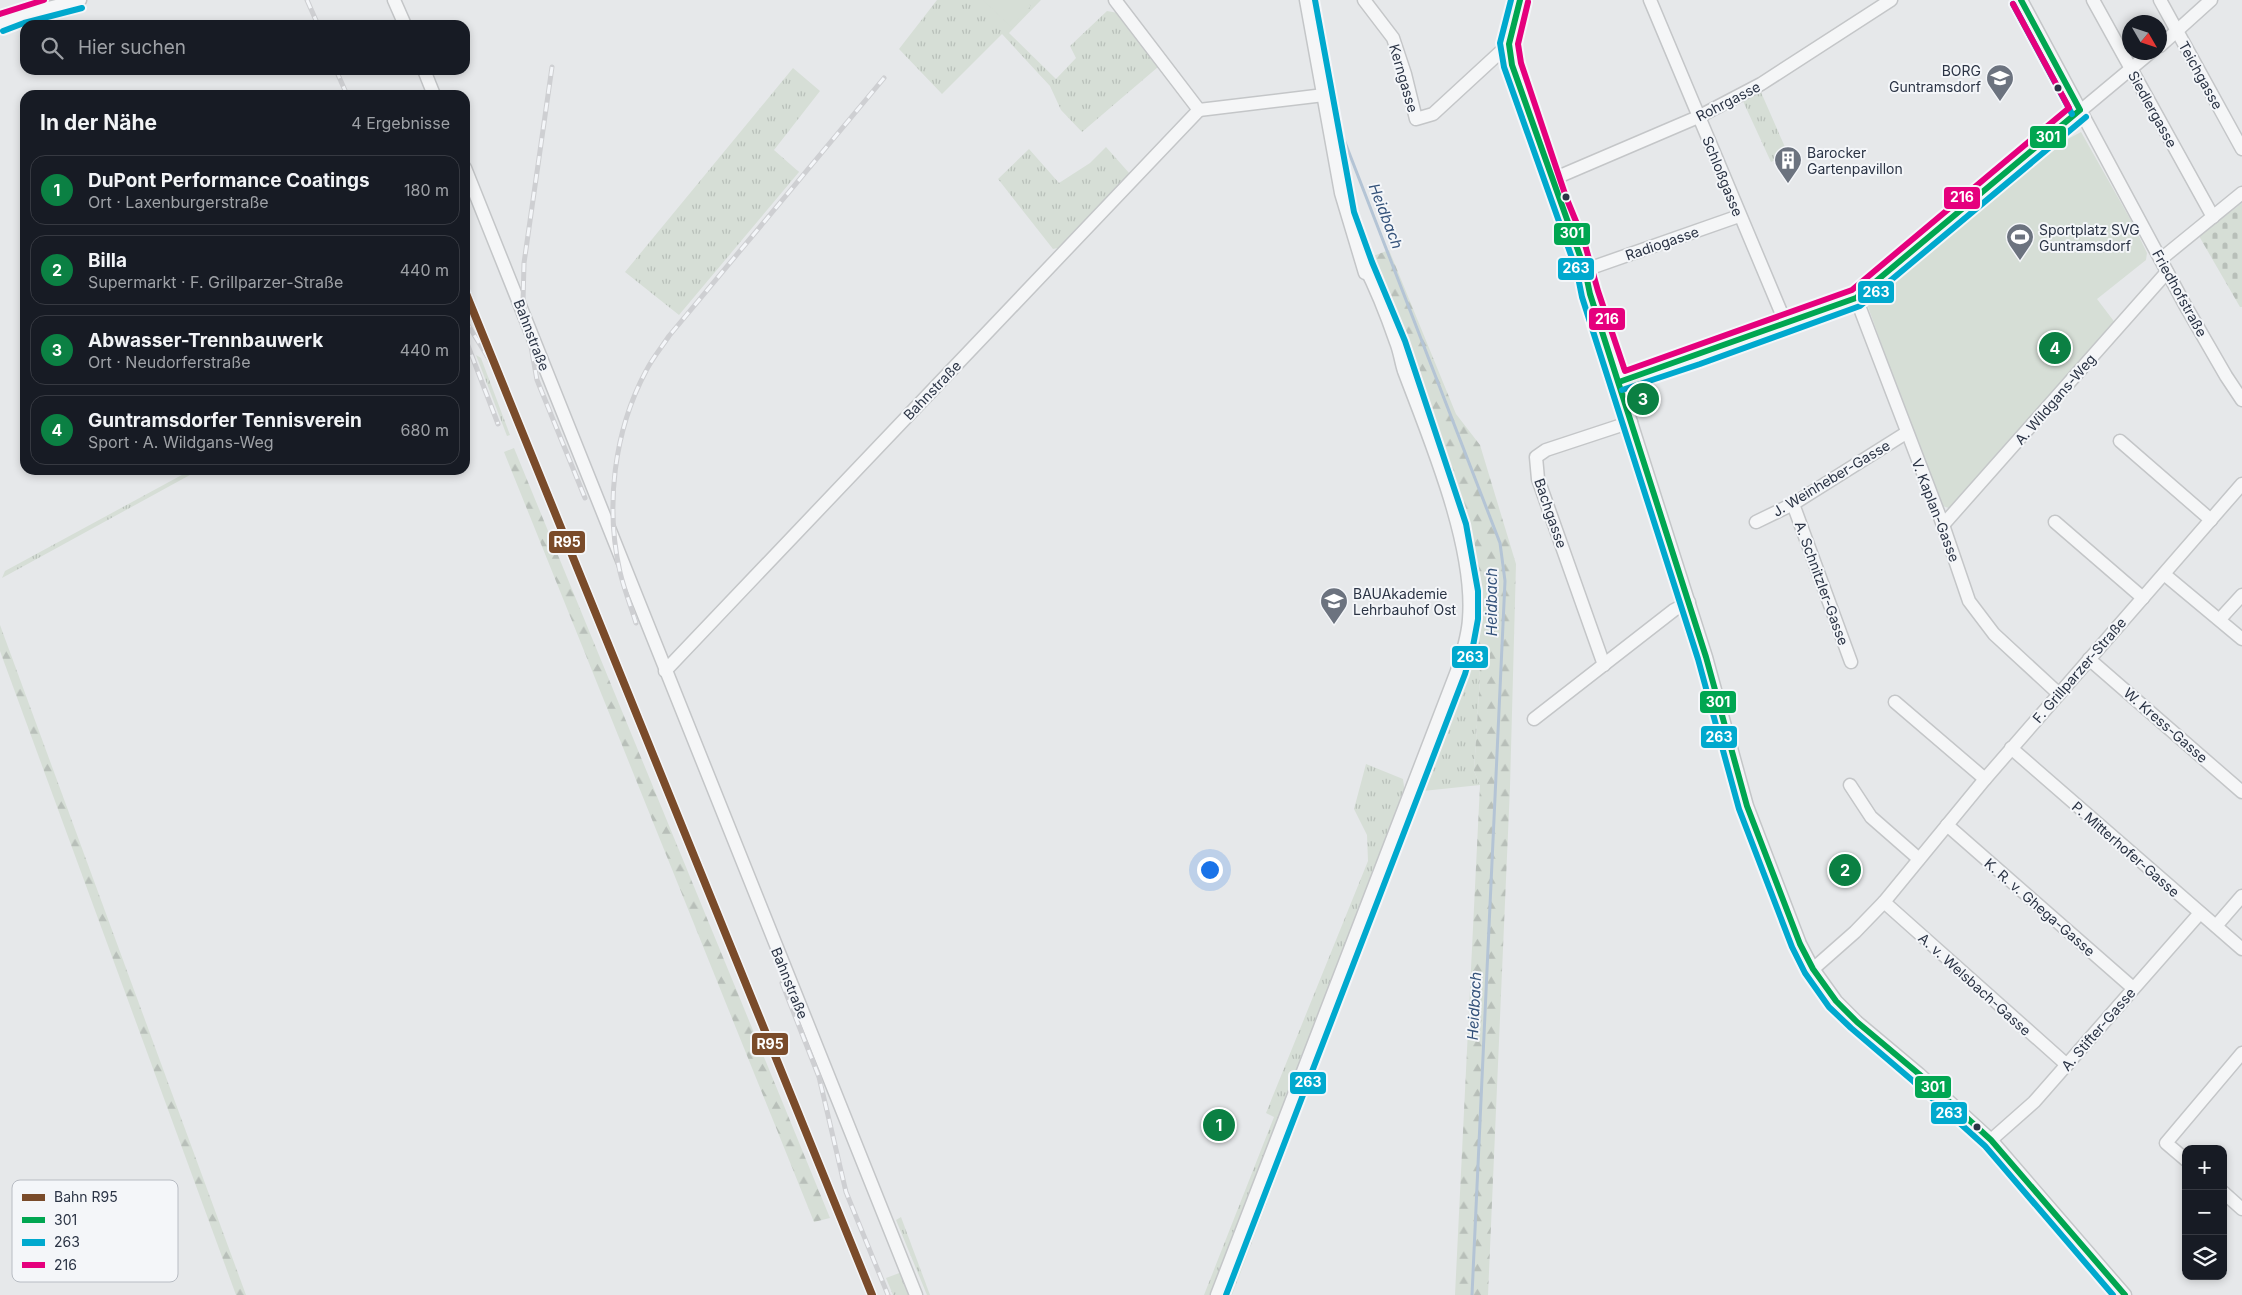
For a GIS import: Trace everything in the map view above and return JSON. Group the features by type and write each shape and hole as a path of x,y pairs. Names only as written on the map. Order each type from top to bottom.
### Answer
{"street":[{"path":"0,23 21,15 80,0"},
{"path":"394,0 402,20"},
{"path":"1115,0 1199,110 1324,95"},
{"path":"1217,1295 1362,921 1465,644 1469,619 1469,592 1457,526 1428,434 1402,364 1397,344 1364,265 1342,200 1306,0"},
{"name":"Kerngasse","path":"1364,0 1393,38 1416,119 1433,114 1509,44"},
{"path":"1520,0 1509,44 1512,65 1584,270 1590,294 1689,602 1748,806 1800,944 1814,969 1836,1001 1857,1022 1919,1074 1991,1140 2126,1295"},
{"name":"Schloßgasse","path":"1650,0 1739,216 1786,324"},
{"name":"Rohrgasse","path":"1552,179 1698,117 1761,84 1891,0"},
{"name":"Friedhofstraße","path":"2020,0 2167,272 2226,376 2242,400"},
{"name":"Siedlergasse","path":"2093,0 2213,217"},
{"name":"Teichgasse","path":"2160,0 2242,149"},
{"path":"2167,40 2211,0"},
{"path":"1619,382 1856,298 2142,60"},
{"path":"426,75 432,90"},
{"name":"Bahnstraße","path":"665,671 1199,110"},
{"name":"Bahnstraße","path":"470,180 916,1295"},
{"path":"2161,259 2242,193"},
{"name":"Radiogasse","path":"1584,270 1739,216"},
{"name":"A. Wildgans-Weg","path":"1943,526 2167,272"},
{"name":"V. Kaplan-Gasse","path":"1856,298 1943,526 1969,601 1994,634 2059,694"},
{"name":"Bachgasse","path":"1604,664 1538,479 1536,457 1546,450 1631,422"},
{"name":"J. Weinheber-Gasse","path":"1756,522 1792,504 1906,433"},
{"path":"2120,441 2211,520"},
{"name":"F. Grillparzer-Straße","path":"1814,969 1855,932 1884,902 2011,748 2242,484"},
{"name":"A. Schnitzler-Gasse","path":"1792,504 1851,662"},
{"path":"2055,522 2143,598"},
{"path":"2164,574 2242,639"},
{"path":"2220,619 2242,595"},
{"path":"1534,719 1674,610 1689,602"},
{"name":"W. Kress-Gasse","path":"2089,659 2242,792"},
{"path":"1895,702 1985,779"},
{"name":"P. Mitterhofer-Gasse","path":"2011,748 2242,949"},
{"path":"1850,786 1871,817 1919,859"},
{"name":"K. R. v. Ghega-Gasse","path":"1947,825 2133,988"},
{"path":"2216,926 2242,896"},
{"name":"A. v. Welsbach-Gasse","path":"1884,902 2067,1065"},
{"name":"A. Stifter-Gasse","path":"1991,1140 2034,1102 2200,913"},
{"path":"2182,1157 2166,1143 2242,1053"},
{"path":"2227,1196 2242,1209"}],"green space":[{"path":"937,0 1041,0 1009,33 1056,79 1076,58 1070,46 1107,11 1118,13 1158,67 1082,132 1061,110 1050,86 1002,34 942,94 899,49"},
{"path":"983,0 1025,0 1031,6 1011,27"},
{"path":"793,68 820,91 774,150 799,172 679,315 625,272"},
{"path":"1760,90 1788,154 1771,162 1742,99"},
{"path":"2081,132 2133,224 2147,253 2146,260 2097,299 2116,324 1952,509 1939,505 1867,304 2064,141"},
{"path":"1106,147 1130,174 1062,247 1053,249 998,179 1029,149 1059,183 1090,163"},
{"path":"2242,203 2242,307 2240,307 2199,236"},
{"path":"1389,250 1456,414 1480,445 1516,564 1510,787 1488,1295 1455,1295 1480,785 1474,771 1480,677 1474,579 1463,524 1438,446 1368,258"},
{"path":"476,355 481,358 510,435 507,436"},
{"path":"514,448 830,1218 814,1222 504,452"},
{"path":"182,475 190,475 2,578 5,571"},
{"path":"1476,621 1480,677 1474,771 1480,785 1423,791 1232,1295 1223,1295 1468,656"},
{"path":"0,625 246,1295 236,1295 0,651"},
{"path":"1366,764 1403,779 1405,794 1213,1295 1204,1295 1274,1117 1266,1113 1368,861 1367,835 1354,809"},
{"path":"901,1217 930,1295 927,1295 896,1220"},
{"path":"902,1272 911,1295 893,1295 886,1278"}],"waterway":[{"name":"Heidbach","path":"1317,0 1343,137 1500,543 1505,581 1472,1295"}],"railway":[{"path":"307,0 316,20"},
{"path":"552,67 524,263 523,302 537,380 585,498"},
{"path":"338,75 345,90"},
{"path":"636,623 620,572 615,547 613,521 615,469 626,418 635,394 648,367 669,336 884,78"},
{"path":"470,328 500,377"},
{"path":"470,351 498,424"},
{"path":"782,983 819,1077 846,1192 888,1295"}],"rail line":[{"name":"R95","path":"470,303 872,1295"}],"transit line":[{"name":"216","path":"0,14 44,0"},
{"name":"263","path":"1226,1295 1465,674 1478,619 1478,591 1466,524 1405,341 1372,262 1354,212 1315,0"},
{"name":"263","path":"1511,0 1500,43 1504,67 1577,272 1582,297 1698,659 1739,809 1792,947 1805,973 1829,1007 1985,1146 2113,1295"},
{"name":"301","path":"1520,0 1509,44 1512,65 1585,270 1590,294 1706,657 1747,806 1800,944 1813,969 1836,1001 1857,1022 1919,1074 1991,1140 2125,1295"},
{"name":"301","path":"1619,382 1856,298 2080,110 2021,0"},
{"name":"216","path":"1528,2 1518,44 1521,63 1566,197 1584,241 1598,291 1625,371 1852,290 2069,108 2013,4"},
{"name":"263","path":"2013,4 2072,114"},
{"name":"263","path":"36,20 82,8"},
{"name":"263","path":"3,31 20,25"},
{"name":"263","path":"1622,390 1860,306 2086,117"}],"place":[{"name":"BORG Guntramsdorf","path":"2000,102"},
{"name":"Barocker Gartenpavillon","path":"1788,184"},
{"name":"Sportplatz SVG Guntramsdorf","path":"2020,261"},
{"name":"Guntramsdorfer Tennisverein","path":"2055,348"},
{"name":"Abwasser-Trennbauwerk","path":"1643,399"},
{"name":"BAUAkademie Lehrbauhof Ost","path":"1334,625"},
{"name":"Billa","path":"1845,870"},
{"name":"DuPont Performance Coatings","path":"1219,1125"}]}
